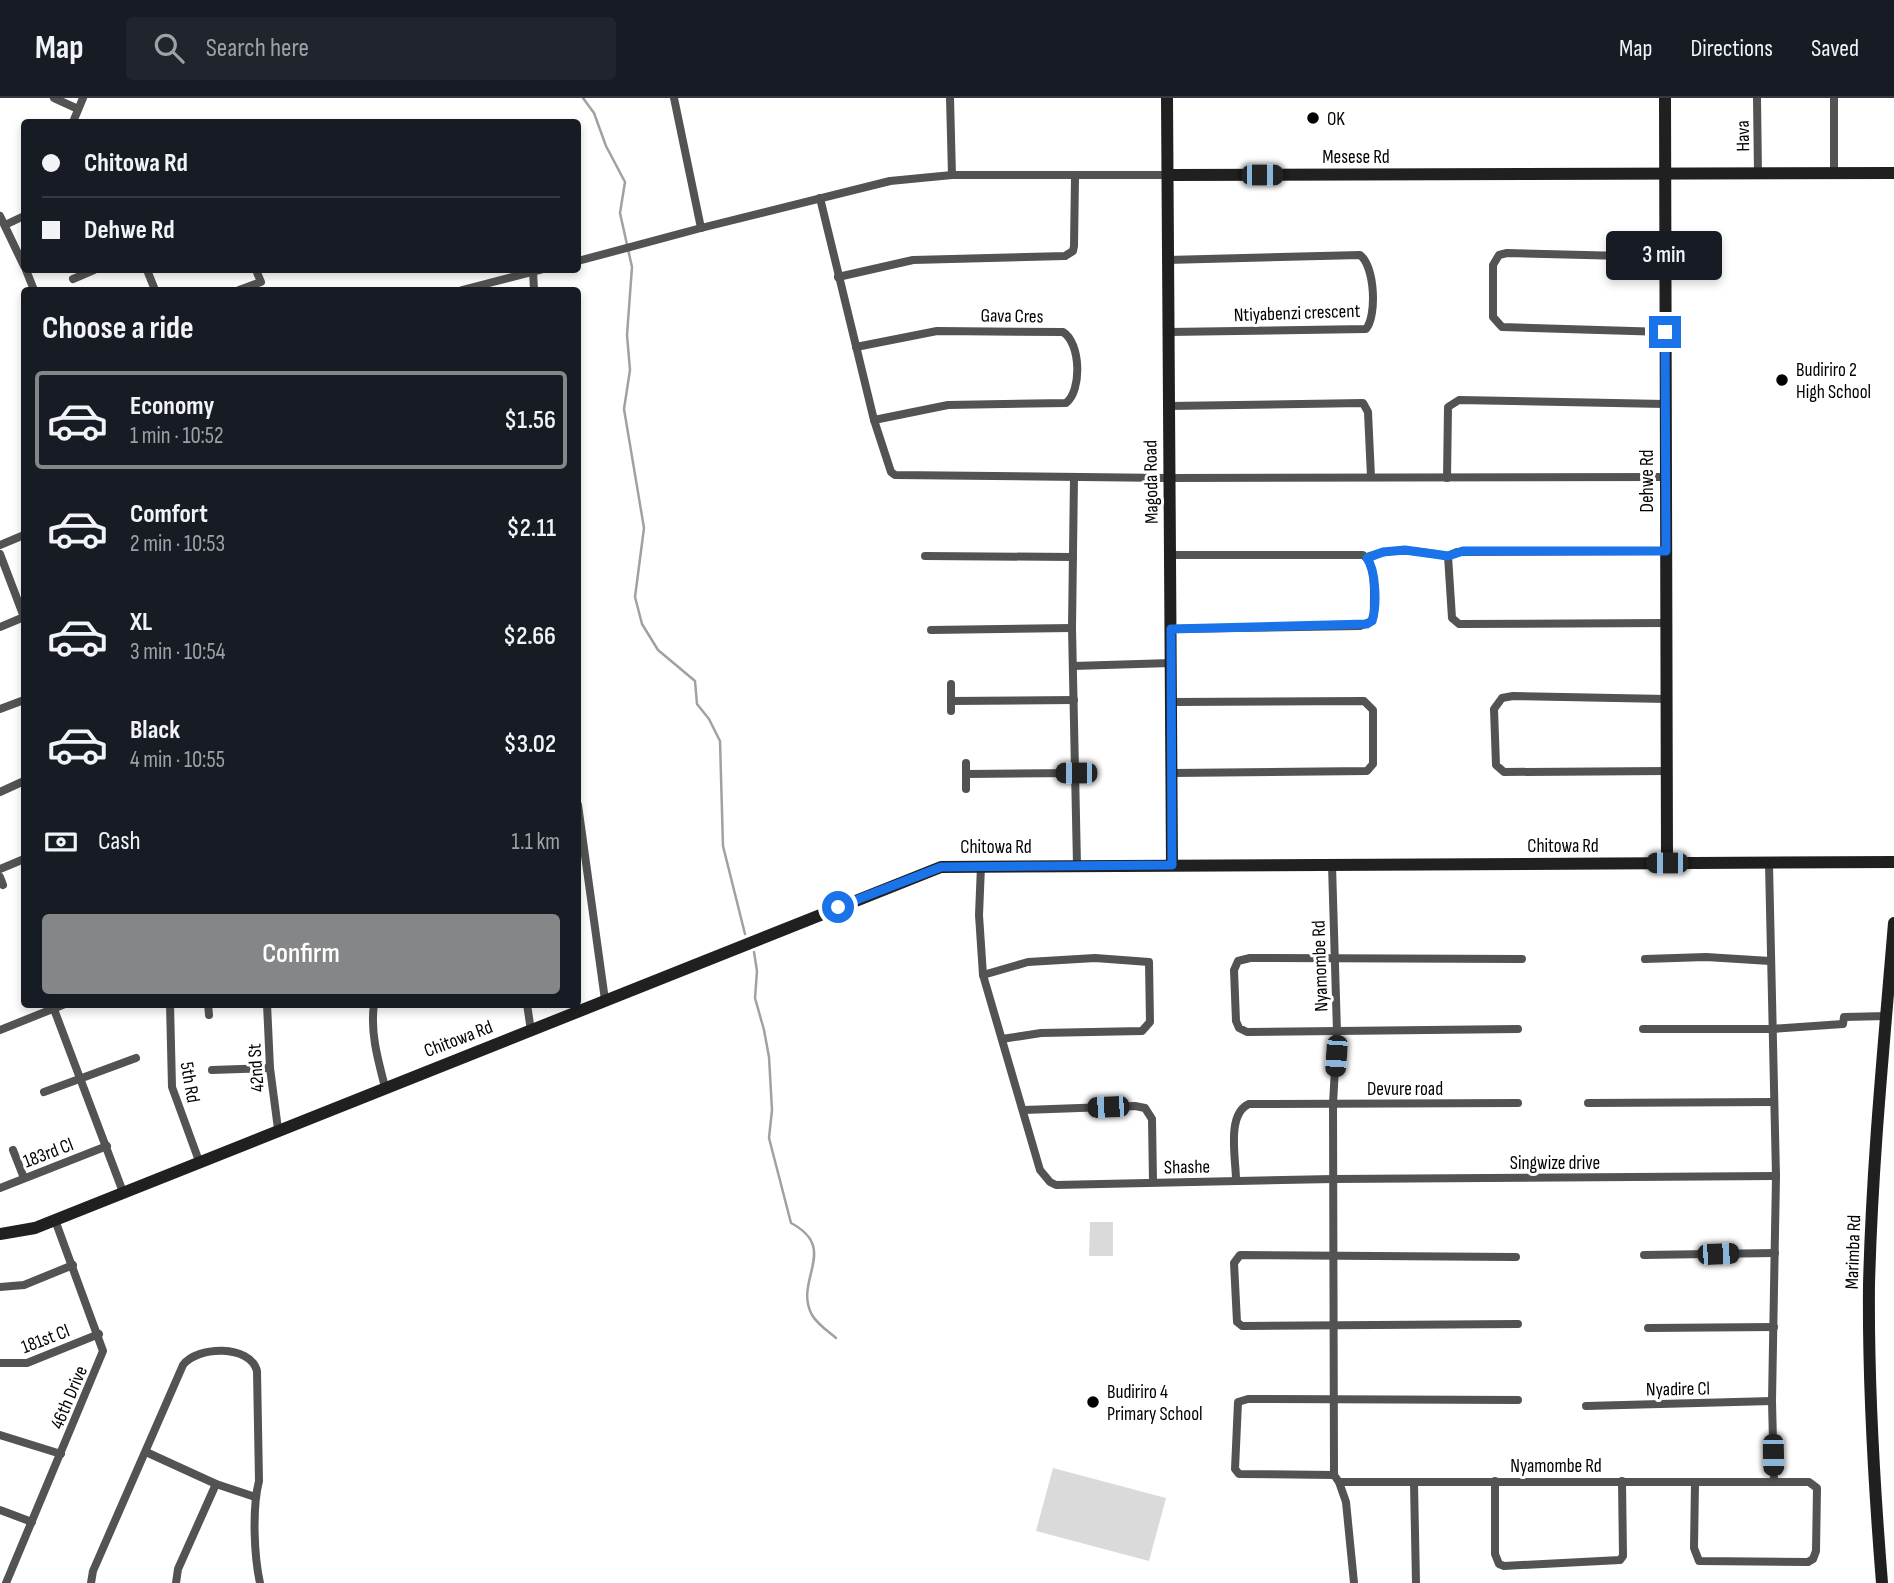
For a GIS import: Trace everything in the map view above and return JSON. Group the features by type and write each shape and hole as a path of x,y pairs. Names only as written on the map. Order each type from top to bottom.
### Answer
{"street":[{"path":"54,98 79,108"},
{"path":"74,119 82,98"},
{"path":"674,98 701,228"},
{"path":"950,98 952,175"},
{"name":"Magoda Road","path":"1167,98 1172,865"},
{"name":"Dehwe Rd","path":"1665,98 1667,863"},
{"name":"Hava","path":"1757,98 1758,174"},
{"path":"1834,98 1834,173"},
{"name":"Mesese Rd","path":"581,260 890,181 952,175 1075,177 1894,173"},
{"path":"838,277 913,260 1065,256 1073,251 1074,246 1075,177"},
{"path":"820,198 874,420 891,472 895,475 1168,478 1666,477"},
{"path":"0,216 21,259"},
{"path":"5,225 21,217"},
{"path":"1665,257 1502,254 1493,265 1493,291 1494,321 1499,326 1510,329 1665,332"},
{"name":"Ntiyabenzi crescent","path":"1167,260 1360,255 1370,269 1372,302 1371,318 1366,329 1168,332"},
{"path":"73,279 87,273"},
{"path":"257,273 264,287"},
{"path":"473,287 526,273"},
{"path":"247,287 261,282"},
{"name":"Gava Cres","path":"856,347 920,333 989,330 1063,332 1074,345 1077,388 1066,403 947,405 874,420"},
{"path":"1447,478 1448,407 1459,400 1665,404"},
{"path":"1169,405 1363,403 1368,412 1371,477"},
{"path":"1074,477 1072,628 1077,865"},
{"path":"0,545 21,536"},
{"path":"1367,558 1383,552 1405,550 1448,556 1463,551 1666,551"},
{"path":"0,554 21,609"},
{"path":"1170,555 1363,555 1367,558 1372,574 1374,614 1372,621 1367,624 1171,629"},
{"path":"925,556 1073,556"},
{"path":"1448,556 1452,618 1459,624 1666,623"},
{"path":"0,627 21,618"},
{"path":"931,630 1072,628"},
{"path":"1073,666 1171,663"},
{"path":"951,684 951,711"},
{"path":"1667,699 1513,696 1502,698 1494,709 1496,765 1504,772 1667,771"},
{"path":"951,701 1074,700"},
{"path":"0,709 21,701"},
{"path":"1171,702 1364,701 1373,709 1373,764 1367,771 1172,773"},
{"path":"966,763 966,789"},
{"path":"966,774 1076,773"},
{"path":"0,792 21,782"},
{"path":"581,832 605,1000"},
{"path":"0,869 21,860"},
{"name":"Chitowa Rd","path":"0,1234 35,1228 931,869 1077,865 1894,862"},
{"path":"1769,864 1776,1176 1773,1482"},
{"name":"Nyamombe Rd","path":"1332,865 1337,1032 1333,1104 1337,1479 1414,1483 1808,1482 1817,1488 1816,1551 1813,1559 1808,1562 1699,1561 1694,1549 1695,1483"},
{"path":"981,866 979,915 983,975 1024,1110 1135,1106 1145,1108 1152,1119 1153,1182"},
{"name":"Marimba Rd","path":"1882,1583 1869,1385 1870,1283 1894,923"},
{"path":"1645,959 1706,957 1770,961"},
{"path":"983,975 1028,962 1095,958 1149,962 1150,1022 1142,1031 1041,1033 1002,1039"},
{"path":"1518,1029 1247,1032 1239,1028 1234,1013 1234,970 1238,961 1250,958 1522,958"},
{"path":"0,1030 51,1008"},
{"path":"53,1008 123,1192"},
{"name":"5th Rd","path":"170,1008 172,1087 199,1161"},
{"path":"208,1008 209,1015"},
{"name":"42nd St","path":"267,1008 270,1068 278,1129"},
{"path":"374,1008 376,1052 385,1087"},
{"path":"528,1008 531,1031"},
{"path":"1643,1029 1771,1029 1843,1024 1844,1017 1886,1016"},
{"path":"44,1092 136,1058"},
{"path":"212,1070 270,1068"},
{"path":"1588,1103 1774,1102"},
{"name":"Devure road","path":"1236,1180 1236,1118 1242,1107 1249,1104 1518,1103"},
{"name":"Shashe","path":"1024,1110 1044,1177 1056,1185 1333,1179"},
{"name":"183rd Cl","path":"0,1188 107,1146"},
{"path":"13,1150 24,1178"},
{"name":"Singwize drive","path":"1333,1179 1776,1176"},
{"name":"46th Drive","path":"6,1583 103,1351 55,1220"},
{"path":"1644,1255 1775,1253"},
{"path":"1516,1257 1240,1255 1234,1263 1237,1322 1242,1326 1518,1324"},
{"path":"0,1287 24,1285 73,1265"},
{"path":"1648,1328 1774,1327"},
{"name":"181st Cl","path":"0,1363 26,1363 99,1334"},
{"path":"91,1583 93,1571 179,1372 189,1357 202,1353 245,1354 255,1364 257,1371 259,1481 255,1497 256,1565 260,1583"},
{"path":"1354,1583 1346,1502 1337,1479 1242,1475 1235,1469 1238,1402 1248,1399 1518,1400"},
{"name":"Nyadire Cl","path":"1586,1406 1772,1401"},
{"path":"0,1435 61,1454"},
{"path":"146,1452 216,1484 255,1497"},
{"path":"1495,1481 1495,1554 1499,1564 1504,1566 1620,1560 1623,1556 1622,1481"},
{"path":"1414,1483 1416,1583"},
{"path":"176,1583 178,1569 216,1484"},
{"path":"0,1510 32,1522"}],"shaded area":[{"path":"1090,1222 1113,1222 1113,1256 1089,1256"},
{"path":"1053,1468 1166,1498 1149,1561 1036,1531"}],"waterway":[{"path":"583,98 594,113 606,146 625,182 620,213 632,267 627,335 630,370 624,409 644,528 635,597 642,624 658,650 695,681 697,704 709,719 720,741 723,846 745,934"},
{"path":"754,952 757,971 755,998 769,1057 772,1110 769,1138 791,1223 805,1233 812,1243 813,1266 808,1290 812,1315 836,1338"}],"place":[{"name":"OK","path":"1313,118"},
{"name":"Budiriro 2 High School","path":"1782,380"},
{"name":"Budiriro 4 Primary School","path":"1093,1402"}],"route":[{"path":"838,907 941,867 1172,865 1171,629 1367,624 1372,621 1374,614 1372,574 1367,558 1383,552 1405,550 1448,556 1463,551 1666,551 1665,332"}]}
